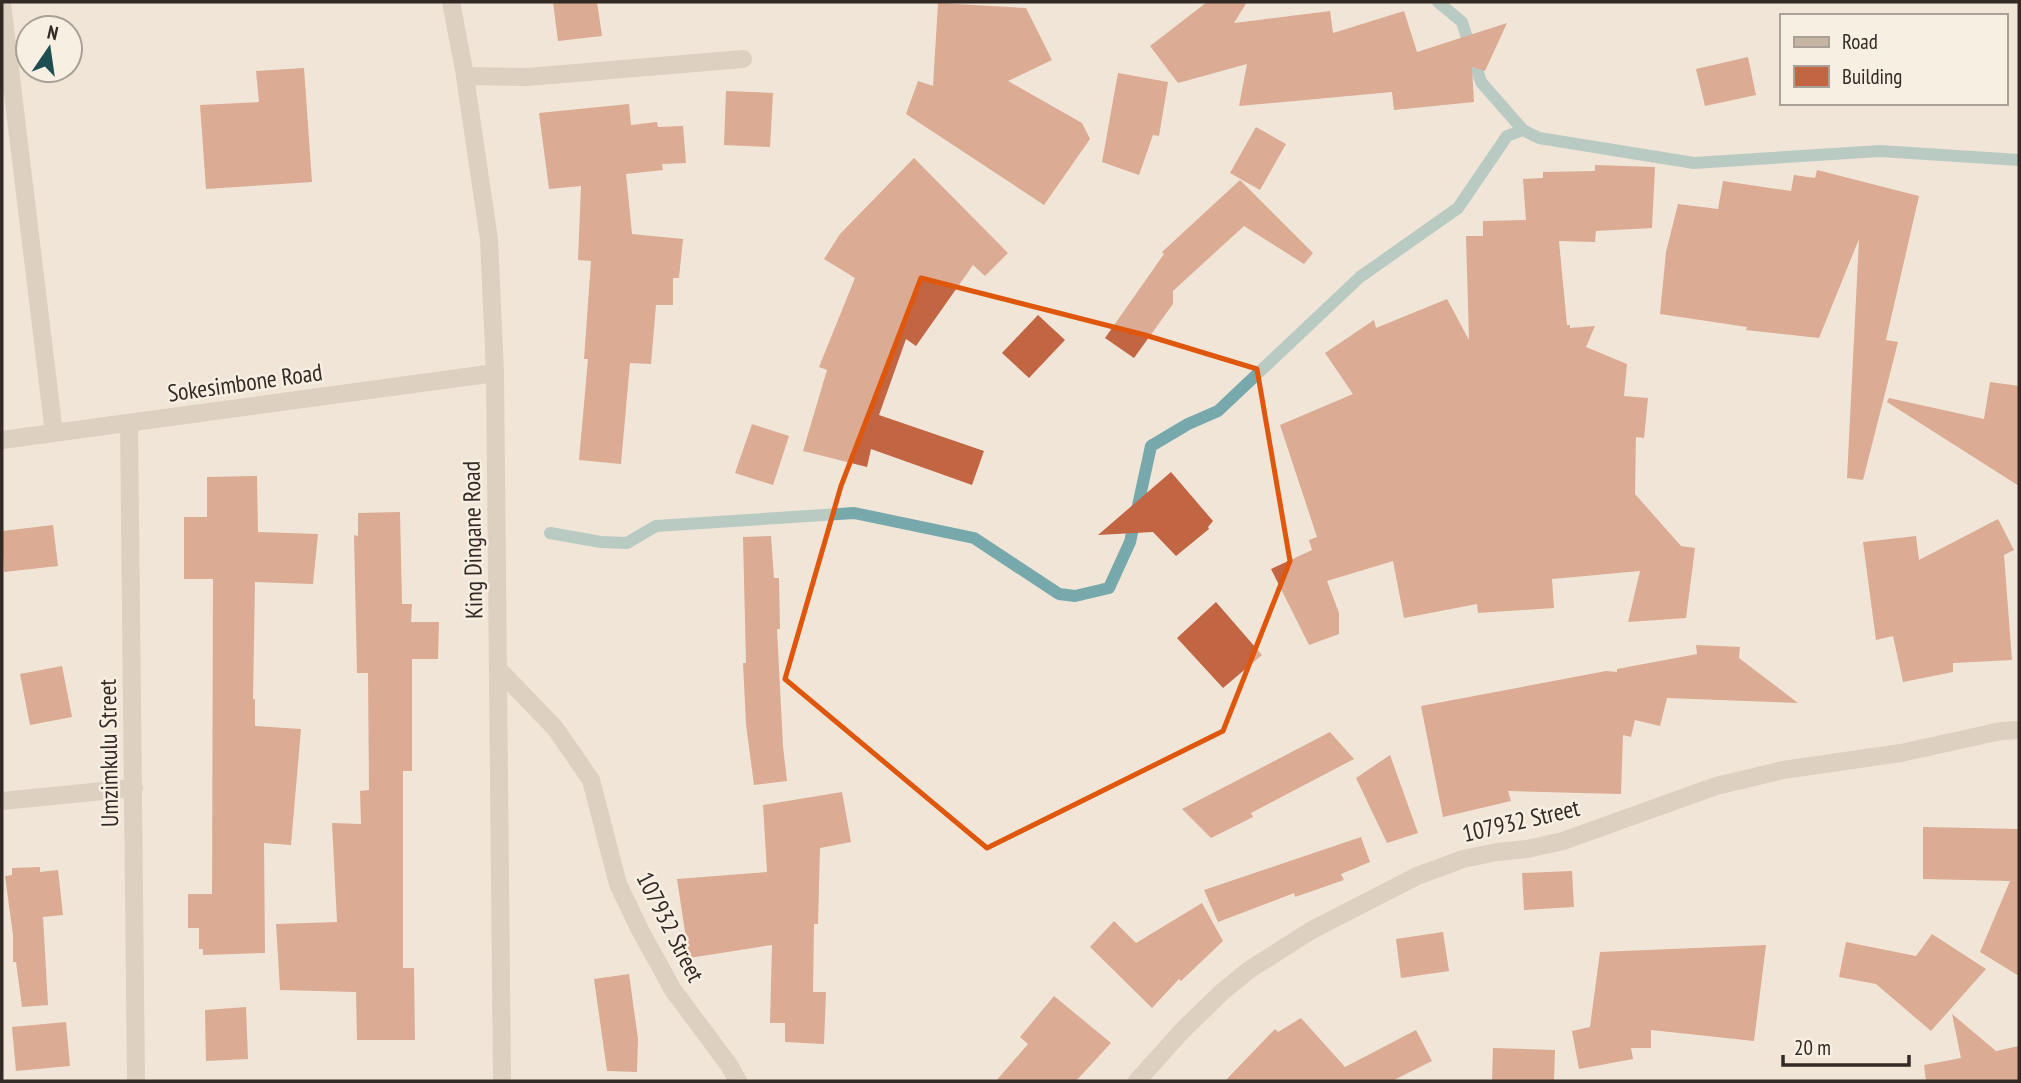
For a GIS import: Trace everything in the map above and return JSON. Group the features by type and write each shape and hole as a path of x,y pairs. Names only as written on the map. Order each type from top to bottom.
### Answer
{"street":[{"name":"King Dingane Road","path":"451,2 465,76 489,239 495,373 502,1081"},
{"path":"2,3 54,433"},
{"path":"465,76 527,76 743,60"},
{"name":"Sokesimbone Road","path":"2,440 495,373"},
{"name":"Umzimkulu Street","path":"129,423 136,1081"},
{"name":"107932 Street","path":"499,670 555,728 591,780 618,884 640,930 673,990 738,1081"},
{"name":"107932 Street","path":"1137,1081 1182,1031 1249,970 1312,930 1417,876 1463,859 1563,841 1716,786 1783,770 1901,753 2001,731 2019,730"},
{"path":"2,801 134,788"}],"highlighted area":[{"path":"921,278 1145,335 1257,369 1290,561 1223,731 987,848 785,679 841,486"}],"building":[{"path":"553,2 597,2 602,36 558,41"},
{"path":"1207,2 1247,2 1234,23 1330,11 1333,33 1404,11 1417,52 1507,23 1485,71 1472,67 1474,102 1394,110 1392,92 1239,106 1247,64 1178,83 1150,46"},
{"path":"938,3 1026,8 1052,60 1008,81 1082,123 1090,139 1044,205 906,114 918,81 933,86"},
{"path":"1748,57 1756,95 1705,106 1696,69"},
{"path":"304,68 312,182 206,189 200,105 259,102 256,71"},
{"path":"1118,73 1168,82 1159,136 1153,135 1139,175 1102,162"},
{"path":"726,91 773,93 770,147 724,145"},
{"path":"629,104 631,125 657,122 658,127 683,126 686,163 662,164 663,170 626,174 632,234 683,239 679,278 673,278 673,305 656,305 651,364 630,363 621,464 579,460 588,359 584,359 591,261 578,260 581,186 549,189 539,113"},
{"path":"1256,127 1286,144 1260,190 1230,173"},
{"path":"914,158 1008,253 985,276 973,265 916,346 906,339 879,415 984,451 972,485 871,449 867,467 803,451 827,370 819,367 855,278 824,259 840,234"},
{"path":"1595,165 1655,167 1652,228 1596,231 1595,242 1559,241 1567,325 1570,325 1570,328 1595,326 1586,347 1627,364 1624,396 1648,398 1644,438 1636,437 1635,494 1681,546 1695,548 1686,618 1628,622 1640,571 1552,579 1554,608 1478,613 1477,604 1404,618 1393,561 1327,581 1339,613 1339,634 1309,645 1271,569 1312,550 1309,540 1317,537 1280,425 1353,394 1325,353 1374,320 1376,328 1447,299 1469,340 1466,236 1483,236 1483,221 1526,220 1523,179 1543,178 1543,172 1595,171"},
{"path":"1817,170 1919,196 1886,340 1898,342 1863,480 1847,478 1859,239 1819,338 1746,330 1747,327 1660,314 1666,252 1678,204 1718,209 1723,181 1791,191 1794,175 1815,178"},
{"path":"1240,180 1313,253 1304,264 1244,226 1173,291 1173,304 1134,358 1105,338 1164,254 1162,252"},
{"path":"1038,315 1065,340 1029,378 1002,353"},
{"path":"1990,382 2019,386 2019,486 1887,402 1889,398 1984,419"},
{"path":"752,424 789,436 773,485 735,473"},
{"path":"1171,472 1213,521 1209,529 1176,556 1153,532 1098,535"},
{"path":"257,476 258,532 318,534 313,584 255,582 255,726 301,729 291,845 264,843 265,953 203,955 203,949 199,949 199,928 188,928 188,894 212,894 213,579 184,579 184,517 207,517 207,477"},
{"path":"400,512 402,604 412,604 411,622 439,622 438,659 412,659 412,771 403,771 403,968 414,968 415,1040 357,1040 356,992 280,990 276,924 337,922 332,823 361,824 360,791 369,790 368,673 357,673 354,535 358,536 358,513"},
{"path":"1998,519 2014,550 2004,555 2012,660 1953,663 1953,672 1903,682 1893,636 1876,640 1863,542 1916,536 1919,560"},
{"path":"53,525 58,566 4,572 2,531"},
{"path":"771,536 774,578 779,578 780,629 777,629 787,781 754,785 746,724 743,663 746,663 743,537"},
{"path":"1216,602 1262,655 1223,688 1177,638"},
{"path":"1696,645 1740,647 1739,658 1798,703 1667,698 1660,726 1635,720 1631,737 1623,735 1621,794 1508,791 1511,801 1443,817 1421,706 1606,671 1617,672 1617,669 1697,654"},
{"path":"62,666 72,717 30,725 20,674"},
{"path":"1330,732 1354,759 1251,813 1253,817 1211,838 1182,809"},
{"path":"1390,755 1418,833 1387,843 1356,778"},
{"path":"842,792 851,842 820,848 818,924 814,924 813,992 826,992 824,1044 785,1042 785,1023 770,1023 772,945 689,958 677,879 767,872 763,805"},
{"path":"1923,827 2019,829 2019,976 1980,952 2010,881 1923,879"},
{"path":"1361,837 1370,862 1341,874 1344,880 1295,897 1294,893 1218,922 1204,890"},
{"path":"40,867 40,872 58,870 63,915 43,917 48,1005 22,1007 16,962 13,962 13,935 5,876 12,875 12,868"},
{"path":"1572,871 1574,907 1524,910 1522,873"},
{"path":"1202,903 1223,941 1181,981 1179,979 1152,1008 1090,947 1114,921 1136,943"},
{"path":"1443,932 1449,971 1401,978 1396,939"},
{"path":"1932,934 1986,969 1931,1031 1876,984 1839,977 1846,942 1916,956"},
{"path":"1766,945 1754,1041 1651,1030 1651,1048 1631,1048 1633,1059 1579,1069 1572,1031 1590,1027 1600,952"},
{"path":"629,974 638,1039 637,1072 607,1071 594,979"},
{"path":"1054,996 1111,1043 1076,1081 996,1081 1028,1044 1020,1037"},
{"path":"246,1007 248,1059 206,1061 205,1010"},
{"path":"1952,1014 1996,1051 2019,1046 2019,1081 1926,1081 1924,1065 1961,1058"},
{"path":"1301,1018 1345,1067 1416,1030 1432,1061 1392,1081 1225,1081 1275,1029 1278,1032"},
{"path":"66,1022 70,1066 16,1071 12,1027"},
{"path":"1493,1048 1555,1050 1554,1081 1492,1081"}],"waterway":[{"path":"1438,2 1462,22 1481,82 1523,130 1539,138 1694,163 1880,151 2019,160"},
{"path":"550,533 601,542 627,543 656,526 854,513 974,538 1059,594 1075,596 1109,588 1130,542 1151,446 1188,424 1218,411 1360,277 1458,208 1507,136 1523,130"}]}
